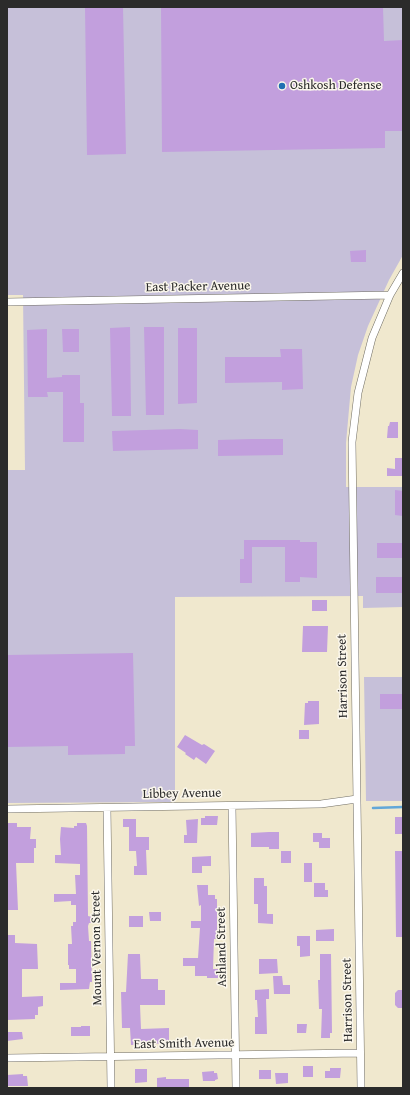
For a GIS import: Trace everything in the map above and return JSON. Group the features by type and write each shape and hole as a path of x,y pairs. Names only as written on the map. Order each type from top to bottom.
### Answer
{"street":[{"name":"Harrison Street","path":"361,1088 352,442 358,393 372,338 390,295 403,273"},
{"name":"East Packer Avenue","path":"7,302 390,295"},
{"name":"Libbey Avenue","path":"7,809 322,804 357,799"},
{"name":"Ashland Street","path":"232,806 236,1088"},
{"name":"Mount Vernon Street","path":"107,808 111,1088"},
{"name":"East Smith Avenue","path":"7,1058 360,1053"}],"shaded area":[{"path":"7,7 403,7 403,255 389,280 368,326 358,355 351,387 346,443 346,487 403,487 403,607 363,608 363,596 175,597 175,802 7,803 7,470 25,470 23,295 7,295"},
{"path":"364,677 403,677 403,801 366,801"}],"building":[{"path":"85,7 123,7 126,154 87,155"},
{"name":"Oshkosh Defense","path":"161,7 383,7 384,41 403,40 403,131 385,131 385,148 162,152"},
{"path":"366,250 366,262 351,262 350,251"},
{"path":"130,327 131,416 112,416 110,328"},
{"path":"144,327 164,327 164,415 146,415"},
{"path":"178,328 197,328 197,403 178,404"},
{"path":"47,329 47,378 62,377 62,375 80,375 80,403 84,403 84,442 63,442 63,392 47,392 48,397 28,397 27,330"},
{"path":"62,329 79,329 79,352 63,352"},
{"path":"280,349 302,349 303,389 282,390 282,382 225,383 225,357 281,357"},
{"path":"390,422 398,422 398,438 387,438 388,426"},
{"path":"180,429 198,430 198,449 113,451 112,431"},
{"path":"283,439 283,455 218,456 218,440"},
{"path":"395,458 403,458 403,476 387,476 387,468 395,469"},
{"path":"395,490 403,491 403,516 395,515"},
{"path":"244,540 300,540 300,542 317,542 317,578 300,577 300,582 285,582 285,547 252,547 252,583 240,583 240,559 244,559"},
{"path":"377,543 403,543 403,558 377,558"},
{"path":"376,577 403,577 403,593 376,593"},
{"path":"312,600 327,600 327,611 312,611"},
{"path":"303,626 328,626 327,652 302,652"},
{"path":"133,653 135,746 125,746 125,754 68,755 68,746 7,747 7,655"},
{"path":"380,694 403,694 403,709 380,709"},
{"path":"308,701 319,701 319,724 304,725 305,703 308,703"},
{"path":"299,730 309,730 309,739 299,739"},
{"path":"185,735 215,751 206,764 196,757 194,760 177,747"},
{"path":"205,816 218,816 217,825 201,825 201,818 205,818"},
{"path":"395,817 403,817 403,834 395,834"},
{"path":"123,819 136,819 136,837 149,837 149,850 146,850 147,875 134,875 134,866 137,866 136,851 129,851 129,827 123,827"},
{"path":"198,819 197,843 184,843 184,835 187,835 186,820"},
{"path":"7,823 17,823 17,827 31,827 30,839 36,839 36,848 34,848 34,863 16,863 18,910 7,910"},
{"path":"77,823 86,823 87,826 88,916 92,917 92,923 89,923 88,926 89,941 91,941 92,982 90,982 89,989 60,990 60,983 76,983 76,969 69,969 68,965 68,944 72,944 71,926 73,926 73,922 76,922 76,905 71,905 71,901 54,902 54,894 76,894 75,875 80,875 80,864 55,863 55,855 61,855 61,827 74,828 74,826 77,826"},
{"path":"279,832 279,849 269,849 269,847 251,847 251,833"},
{"path":"313,833 322,833 322,838 330,838 330,848 319,848 319,842 313,842"},
{"path":"281,851 291,851 291,863 281,863"},
{"path":"395,851 403,851 403,937 396,937"},
{"path":"211,856 211,866 202,866 202,873 192,873 192,857"},
{"path":"304,863 312,863 312,882 304,882"},
{"path":"254,878 264,878 264,886 267,886 267,914 273,914 273,924 258,923 258,904 254,904"},
{"path":"314,883 325,883 325,890 328,890 328,897 314,897"},
{"path":"197,885 208,885 208,895 215,895 215,899 217,899 217,930 219,930 218,939 214,939 213,969 218,969 218,978 195,976 195,966 183,966 183,958 198,958 200,928 191,928 191,921 201,921 201,905 199,906"},
{"path":"149,912 161,912 161,921 150,921"},
{"path":"129,916 143,916 143,927 129,927"},
{"path":"334,929 334,941 316,941 316,930"},
{"path":"7,935 15,935 15,943 37,944 38,969 22,969 22,997 43,996 43,1006 38,1007 38,1015 35,1015 35,1019 7,1020"},
{"path":"297,936 310,936 310,956 300,957 300,946 297,946"},
{"path":"128,954 140,954 141,979 158,979 158,990 165,990 165,1005 140,1005 141,1029 169,1028 169,1043 131,1045 130,1028 122,1028 121,992 126,992"},
{"path":"320,954 331,954 332,1033 330,1033 330,1038 321,1038 322,1009 319,1009 318,980 320,980"},
{"path":"259,959 277,959 278,973 259,974"},
{"path":"273,976 282,976 283,985 290,985 290,994 274,994"},
{"path":"269,989 269,999 266,999 267,1034 255,1034 255,1017 258,1017 255,990"},
{"path":"398,990 403,990 403,1008 398,1008 395,1005 395,993"},
{"path":"297,1024 307,1024 306,1033 297,1033"},
{"path":"90,1026 90,1036 71,1036 71,1027"},
{"path":"7,1032 22,1032 23,1039 7,1041"},
{"path":"303,1066 313,1066 313,1077 303,1077"},
{"path":"330,1068 341,1068 340,1078 325,1078 325,1071 330,1071"},
{"path":"135,1069 147,1069 147,1082 135,1083"},
{"path":"259,1070 271,1070 271,1079 259,1079"},
{"path":"214,1071 214,1073 217,1073 218,1079 215,1081 203,1081 202,1072"},
{"path":"275,1073 288,1073 288,1083 276,1084"},
{"path":"23,1074 23,1076 27,1076 28,1086 7,1086 7,1075"},
{"path":"166,1077 166,1079 189,1079 189,1088 157,1088 157,1078"}],"waterway":[{"path":"373,808 403,807"}],"place":[{"name":"Oshkosh Defense","path":"282,86"}]}
